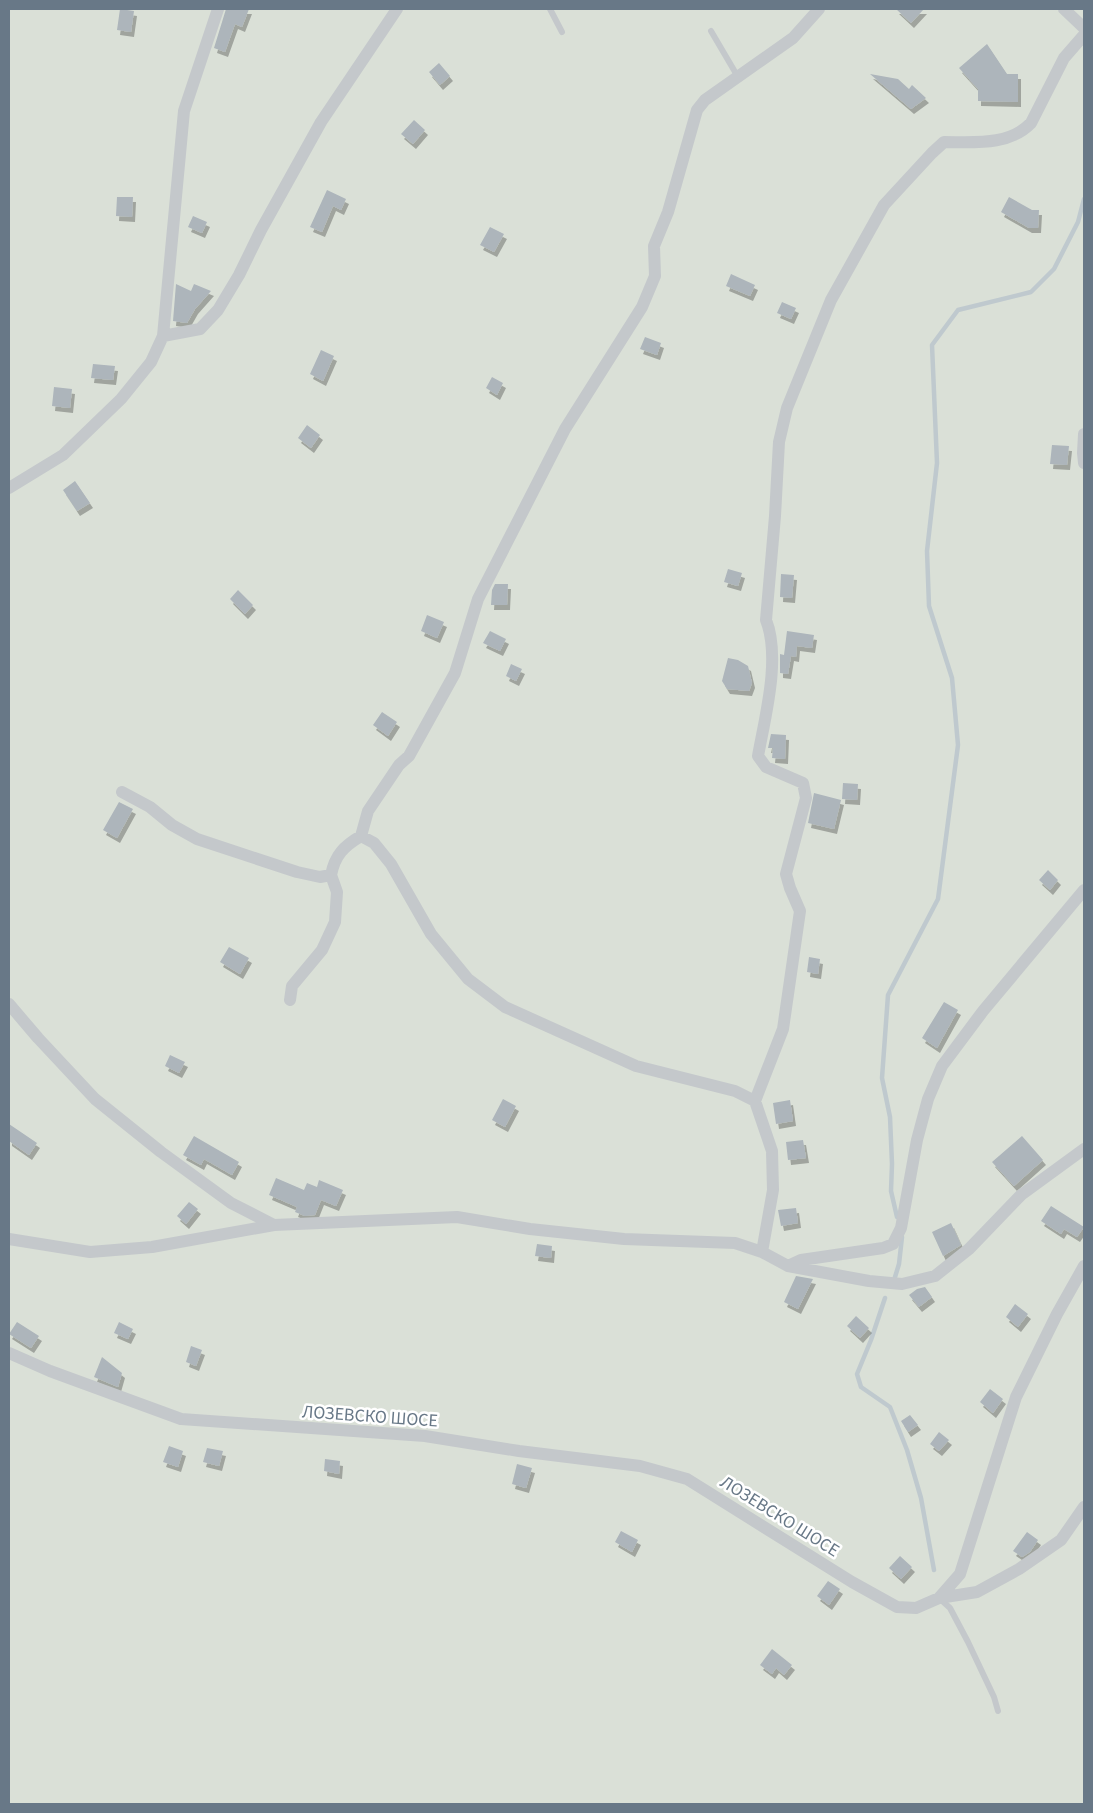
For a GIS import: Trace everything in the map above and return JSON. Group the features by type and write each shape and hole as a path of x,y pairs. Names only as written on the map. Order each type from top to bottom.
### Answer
{"street":[{"path":"9,488 64,454 121,399 151,362 163,336 184,112 218,9"},
{"path":"163,336 200,329 218,310 239,275 261,230 321,122 397,9"},
{"path":"290,1000 292,986 322,950 335,922 337,892 331,874 334,861 348,844 361,836 368,811 399,764 410,756 455,673 478,599 565,429 642,307 655,276 654,246 668,212 697,110 705,100 793,38 820,9"},
{"path":"1064,9 1084,28"},
{"path":"762,1252 773,1190 772,1151 755,1101 783,1029 800,911 786,874 806,798 803,784 766,767 758,756 772,678 770,631 766,620 779,442 787,408 831,300 884,205 944,142 988,142 1024,131 1031,123 1064,58 1084,35"},
{"path":"1084,434 1084,463"},
{"path":"122,792 150,807 172,825 197,839 297,872 320,877 331,874"},
{"path":"361,836 374,843 390,864 431,934 468,979 505,1007 636,1066 735,1090 755,1101"},
{"path":"788,1266 801,1260 883,1248 893,1244 901,1228 917,1140 928,1099 942,1066 983,1011 1084,890"},
{"path":"9,1004 95,1099 231,1203 274,1225"},
{"path":"9,1239 90,1252 152,1247 274,1225 457,1217 530,1229 624,1239 734,1243 762,1252 788,1266 869,1281 902,1284 934,1276 969,1249 1021,1195 1084,1149"},
{"name":"ЛОЗЕВСКО ШОСЕ","path":"9,1353 50,1371 181,1420 425,1436 519,1451 640,1466 687,1479 852,1582 897,1607 916,1608 939,1598 960,1574 1016,1397 1056,1314 1084,1266"},
{"path":"939,1598 977,1592 1020,1569 1061,1540 1084,1507"}],"lane":[{"path":"550,9 562,32"},
{"path":"711,31 738,78"},
{"path":"939,1598 950,1608 994,1697 998,1711"}],"shaded area":[{"path":"9,9 1084,9 1084,1804 9,1804"}],"building":[{"path":"120,9 134,11 131,32 117,30"},
{"path":"226,9 249,9 242,27 235,24 225,52 214,48"},
{"path":"896,9 924,9 911,23"},
{"path":"987,44 1007,74 1018,74 1018,102 978,101 978,89 959,68"},
{"path":"439,63 450,76 440,85 429,72"},
{"path":"870,74 898,79 909,89 912,85 926,98 911,109"},
{"path":"414,120 425,130 413,144 401,134"},
{"path":"327,190 346,199 341,210 333,206 322,232 310,227"},
{"path":"117,197 133,197 132,217 116,216"},
{"path":"1009,197 1032,210 1039,210 1038,228 1029,228 1001,212"},
{"path":"193,216 207,222 202,233 188,227"},
{"path":"490,227 504,234 494,252 480,245"},
{"path":"731,274 755,285 750,296 726,286"},
{"path":"176,284 191,291 194,284 211,291 195,309 187,323 173,321"},
{"path":"782,302 796,308 791,319 777,313"},
{"path":"645,337 661,343 657,355 640,349"},
{"path":"321,350 334,356 323,381 310,374"},
{"path":"93,364 115,366 113,380 91,378"},
{"path":"492,377 503,383 497,395 486,388"},
{"path":"54,387 72,389 70,408 52,406"},
{"path":"307,425 320,435 311,448 298,438"},
{"path":"1052,445 1069,446 1067,465 1050,464"},
{"path":"75,481 90,503 77,511 63,490"},
{"path":"728,569 742,573 738,586 724,582"},
{"path":"781,574 794,575 792,598 780,597"},
{"path":"495,584 508,584 507,605 491,605 492,590"},
{"path":"238,590 253,605 245,614 230,599"},
{"path":"427,615 444,622 437,638 421,631"},
{"path":"490,631 506,639 500,651 483,643"},
{"path":"787,631 814,635 812,648 797,646 796,657 791,656 788,674 780,673 780,654 784,655"},
{"path":"728,658 738,660 748,666 752,683 749,691 727,689 722,681"},
{"path":"511,664 522,669 516,681 506,676"},
{"path":"382,712 397,722 388,736 373,725"},
{"path":"771,734 786,735 785,759 772,758 773,748 768,748"},
{"path":"843,783 858,784 857,800 842,799"},
{"path":"814,793 841,800 834,829 808,823"},
{"path":"119,802 133,809 117,838 103,830"},
{"path":"1048,870 1058,880 1050,890 1039,880"},
{"path":"229,947 249,958 240,974 220,962"},
{"path":"809,957 820,959 818,974 807,972"},
{"path":"944,1002 958,1010 937,1048 922,1038"},
{"path":"170,1055 185,1062 179,1073 165,1066"},
{"path":"503,1099 516,1106 505,1127 492,1120"},
{"path":"790,1100 793,1121 776,1124 773,1103"},
{"path":"9,1124 37,1143 29,1155 9,1141"},
{"path":"194,1136 239,1162 232,1175 204,1159 201,1165 183,1155"},
{"path":"1022,1136 1043,1160 1014,1186 992,1162"},
{"path":"803,1140 806,1158 788,1160 786,1142"},
{"path":"276,1178 304,1190 307,1183 317,1187 319,1180 343,1190 336,1206 321,1200 315,1215 305,1216 295,1212 297,1207 269,1195"},
{"path":"189,1202 198,1209 186,1224 177,1216"},
{"path":"1051,1206 1084,1227 1077,1237 1064,1229 1061,1234 1041,1221"},
{"path":"796,1208 798,1223 781,1226 778,1210"},
{"path":"951,1223 961,1245 943,1256 932,1232"},
{"path":"537,1244 552,1246 551,1258 535,1256"},
{"path":"796,1276 813,1279 798,1309 784,1302"},
{"path":"925,1287 932,1297 919,1307 909,1295 917,1289"},
{"path":"1015,1304 1028,1314 1018,1327 1006,1317"},
{"path":"856,1316 869,1328 860,1338 847,1326"},
{"path":"17,1322 39,1336 31,1348 9,1334"},
{"path":"119,1322 133,1329 128,1339 114,1333"},
{"path":"191,1346 202,1350 196,1366 186,1362"},
{"path":"102,1357 122,1373 118,1387 94,1377"},
{"path":"990,1389 1003,1399 993,1413 980,1402"},
{"path":"910,1415 918,1425 908,1432 901,1421"},
{"path":"939,1432 949,1440 939,1451 930,1444"},
{"path":"169,1446 183,1451 178,1467 163,1462"},
{"path":"207,1448 223,1451 219,1466 203,1462"},
{"path":"325,1459 340,1461 339,1474 324,1471"},
{"path":"517,1464 532,1468 526,1488 512,1484"},
{"path":"621,1531 638,1540 632,1552 615,1542"},
{"path":"1027,1532 1038,1540 1030,1552 1022,1557 1013,1551"},
{"path":"900,1556 912,1567 901,1579 889,1568"},
{"path":"828,1581 840,1589 829,1605 817,1596"},
{"path":"772,1649 792,1665 784,1675 776,1668 772,1674 760,1665"}],"waterway":[{"path":"897,1217 891,1191 890,1117 882,1078 888,995 938,899 958,745 952,678 929,606 927,551 937,463 932,345 958,310 1031,292 1054,269 1078,222 1084,199"},
{"path":"895,1277 899,1264 902,1237"},
{"path":"885,1298 857,1374 861,1387 890,1407 907,1450 921,1498 934,1570"}]}
